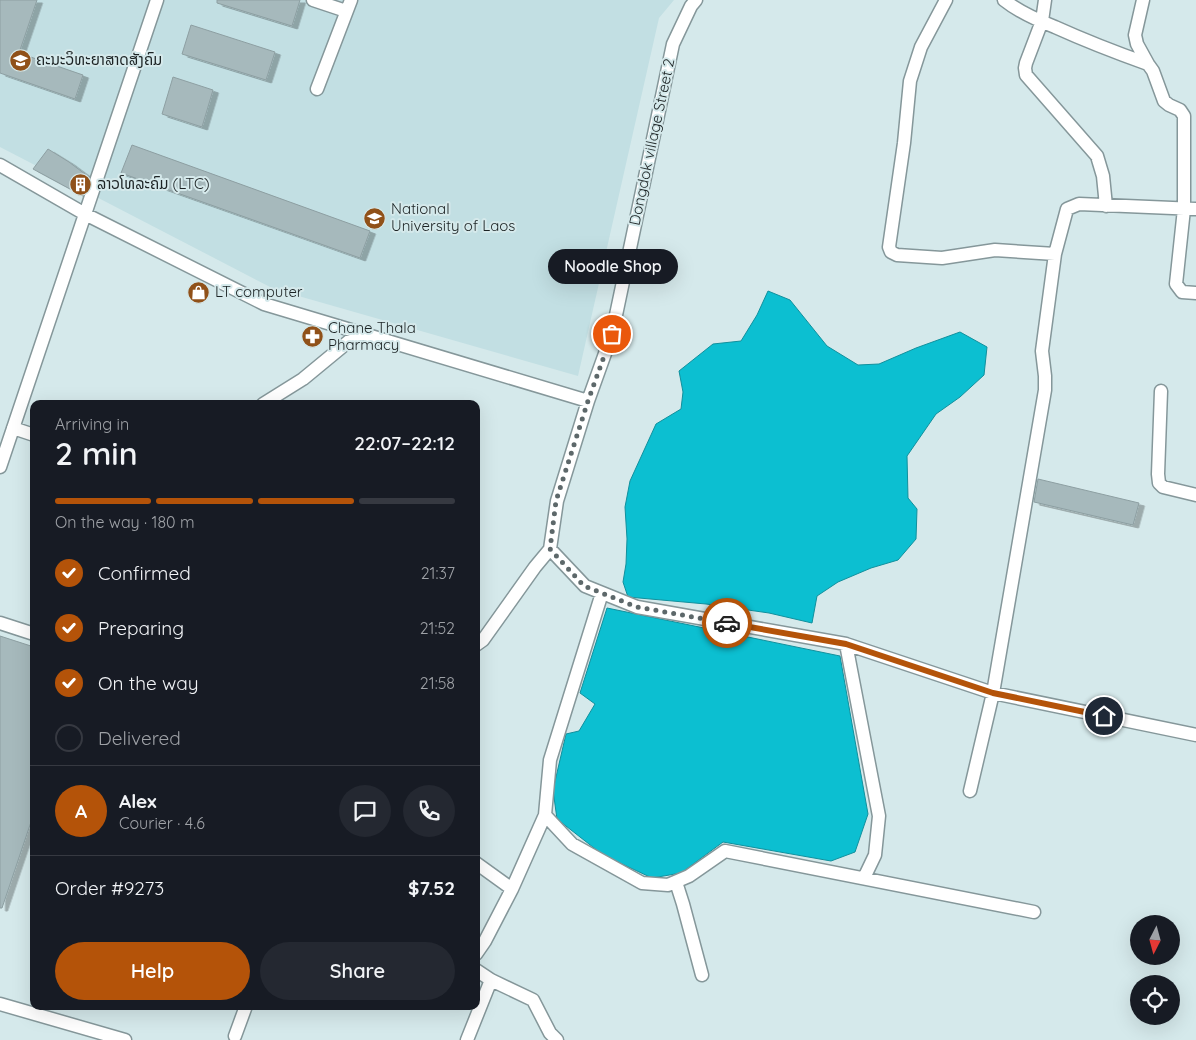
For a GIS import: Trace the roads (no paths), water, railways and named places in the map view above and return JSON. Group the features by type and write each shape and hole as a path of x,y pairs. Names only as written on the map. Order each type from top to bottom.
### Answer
{"street":[{"path":"0,467 157,0"},
{"path":"314,0 348,5 317,89"},
{"name":"Dongdok village Street 2","path":"550,549 556,501 612,334 673,44 690,6 696,0"},
{"path":"946,0 921,47 910,82 904,143 889,247 891,252 896,255 942,258 995,250 1055,254"},
{"path":"1004,0 1017,10 1089,42 1148,64"},
{"path":"1045,0 1042,21 1026,63 1026,75 1097,156 1103,176 1106,206"},
{"path":"1143,0 1135,35 1137,44 1153,71 1164,101 1180,110 1184,116 1190,209 1176,284 1182,292 1196,293"},
{"path":"0,166 85,214 264,304 588,401"},
{"path":"970,791 993,693 1045,390 1042,351 1055,254 1067,209 1078,204 1190,209"},
{"path":"269,400 303,379 360,332"},
{"path":"1161,391 1158,474 1160,483 1163,487 1196,495"},
{"path":"13,428 30,434"},
{"path":"480,642 550,549 584,586 637,607 846,644 993,693 1196,735"},
{"path":"480,948 512,889 545,815 550,760 602,593"},
{"path":"0,624 30,633"},
{"path":"846,644 879,816 875,854 864,878"},
{"path":"545,815 572,844 642,883 668,885 676,882 725,851 1034,912"},
{"path":"480,866 512,889"},
{"path":"676,882 684,904 702,974"},
{"path":"480,973 533,1000 550,1033 557,1040"},
{"path":"480,1008 491,980"},
{"path":"0,1004 125,1040"},
{"path":"235,1036 245,1010"},
{"path":"467,1040 479,1010"}],"water":[{"path":"768,291 790,300 827,346 858,365 879,364 960,332 987,347 984,375 960,397 936,414 907,456 908,498 917,509 916,539 898,560 871,568 838,582 817,596 812,623 769,613 706,604 628,597 623,582 627,539 625,507 630,481 656,424 681,409 683,392 679,371 713,344 741,341 757,315"},
{"path":"607,608 840,656 868,814 855,852 831,861 723,842 681,873 652,878 603,855 557,819 553,790 566,734 579,731 595,704 580,693"}],"place":[{"name":"ຄະນະວິທະຍາສາດສັງຄົມ","path":"20,60"},
{"name":"ລາວໂທລະຄົມ (LTC)","path":"81,184"},
{"name":"National University of Laos","path":"375,218"},
{"name":"LT computer","path":"199,292"},
{"name":"Noodle Shop","path":"612,334"},
{"name":"Chane Thala Pharmacy","path":"312,337"}]}
